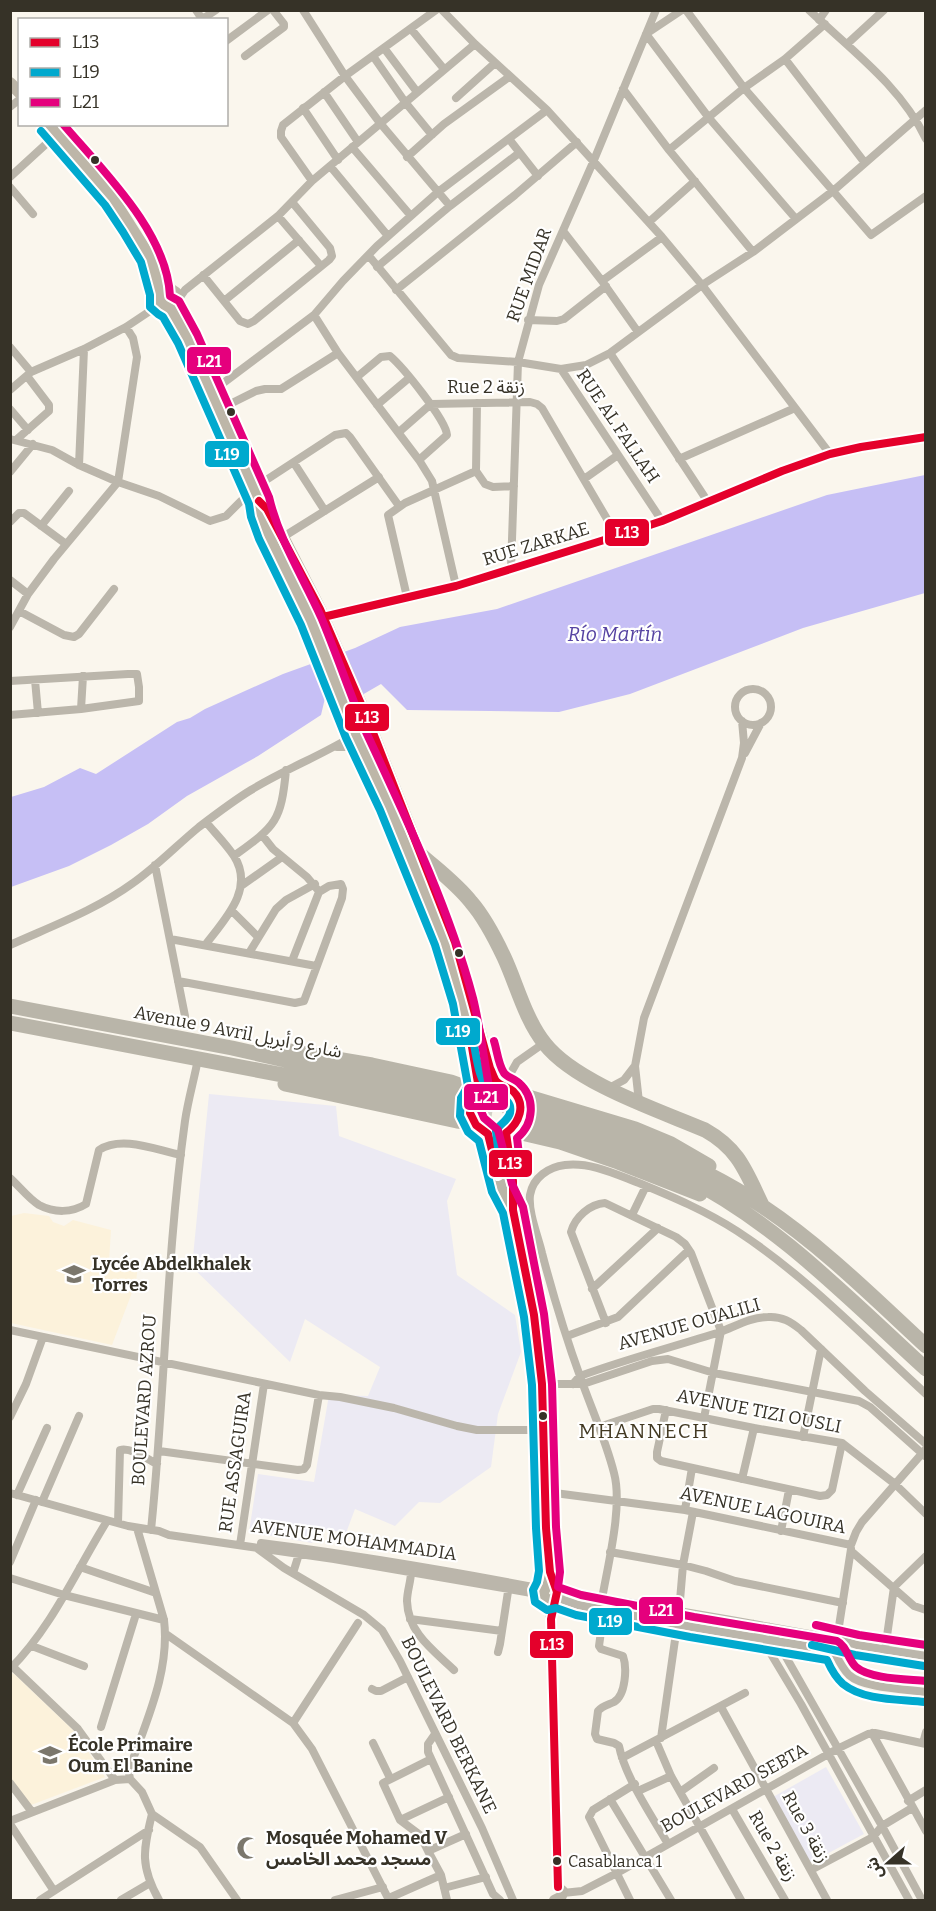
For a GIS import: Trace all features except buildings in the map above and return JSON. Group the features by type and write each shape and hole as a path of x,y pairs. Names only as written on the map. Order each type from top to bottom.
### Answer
{"highway":[{"path":"421,855 471,902 488,926 544,1043 568,1067 719,1138 729,1147 762,1205"},
{"name":"Avenue 9 Avril شارع 9 أبريل","path":"10,1006 232,1048 458,1101 198,1059 10,1023"},
{"path":"232,1048 281,1050 333,1058 451,1082 478,1090"},
{"path":"232,1064 261,1078 280,1083 474,1123"},
{"path":"506,1087 616,1123 662,1141 709,1166 733,1187"},
{"path":"926,1346 820,1249 762,1205 733,1187 627,1140 578,1124 529,1118 657,1164 693,1181 780,1239 812,1265 926,1369"},
{"path":"508,1132 560,1143 618,1162 691,1191 735,1212 743,1213"}],"main road":[{"path":"53,129 113,198 151,258 171,298 210,393 254,488 269,535 311,621 355,731 390,806 445,942 463,1002 478,1090"},
{"path":"259,501 267,509 283,537 323,617 368,720 455,942 490,1068 520,1103 520,1116 508,1132 488,1134 474,1123 469,1111 470,1105 478,1090 485,1085 506,1087"}],"street":[{"path":"196,10 204,18 216,10"},
{"path":"228,40 268,10"},
{"path":"245,56 284,27 273,10"},
{"path":"303,10 345,76 380,123 450,206"},
{"path":"312,181 281,137 283,125 345,76 436,10"},
{"path":"442,10 509,77 547,110 649,222 702,285 830,454"},
{"name":"RUE MIDAR","path":"511,569 518,362 528,320 539,285 656,10"},
{"path":"796,219 709,118 646,34 684,10 744,88 871,235 926,196"},
{"path":"809,10 847,44 885,83 915,119 926,139"},
{"path":"669,150 744,88 785,59 822,22 826,10"},
{"path":"847,44 884,10"},
{"path":"411,29 444,69"},
{"path":"10,390 29,374 126,327 203,275 278,216 312,181 475,44"},
{"path":"384,48 417,92"},
{"path":"373,56 405,102 432,135"},
{"path":"785,59 865,163"},
{"path":"456,98 495,63"},
{"path":"407,157 444,124 509,77"},
{"path":"623,89 669,150 753,252"},
{"path":"324,92 355,145 408,219 415,234"},
{"path":"303,108 338,160"},
{"path":"210,393 314,315 343,281 388,236 438,192 547,110"},
{"path":"561,369 586,365 610,353 702,285 753,252 833,191 926,110"},
{"path":"10,177 53,129"},
{"path":"509,139 538,176"},
{"path":"396,290 577,142"},
{"path":"377,267 415,234 519,153"},
{"path":"330,166 388,236"},
{"path":"459,177 469,191"},
{"path":"649,222 695,182"},
{"path":"10,187 33,214"},
{"path":"203,275 240,321 248,324 254,321 332,256 330,248 292,202"},
{"path":"278,216 321,266"},
{"path":"563,231 638,332"},
{"path":"528,320 557,321 564,318 662,237"},
{"path":"224,301 299,240"},
{"name":"RUE AL FALLAH","path":"369,256 451,355 458,358 518,362 561,369 662,521"},
{"path":"314,315 338,353 399,432 432,481 456,585"},
{"path":"12,622 28,594 118,482 137,357 133,338 126,327"},
{"path":"10,347 49,408 47,414 13,439"},
{"path":"79,465 84,349"},
{"path":"218,410 256,391 281,389 338,353"},
{"path":"610,353 708,502"},
{"path":"357,377 381,357 390,356 430,404 446,429 447,435 419,460"},
{"path":"377,405 409,378"},
{"name":"Rue 2 زنقة","path":"399,432 430,404 530,402 537,404 542,408 617,536"},
{"path":"477,403 476,471 485,484 493,487 514,486"},
{"path":"679,459 795,408"},
{"path":"10,409 28,430"},
{"path":"13,439 52,450 79,465 159,496 210,521 226,516 254,488 335,435 346,434 399,506"},
{"name":"RUE ZARKAE","path":"323,617 456,585 617,536 662,521 782,471 830,454 926,437"},
{"path":"10,472 33,444"},
{"path":"584,479 618,455"},
{"path":"294,463 325,511"},
{"path":"407,597 388,518 390,513 399,506 476,471"},
{"path":"283,537 379,477"},
{"path":"41,526 69,490"},
{"path":"10,522 17,514 24,513 66,544"},
{"path":"10,580 28,594"},
{"path":"19,611 64,635 74,637 79,634 114,589"},
{"path":"10,681 118,673 137,674 139,687 139,701 10,715"},
{"path":"81,709 83,676"},
{"path":"35,680 38,712"},
{"path":"639,1102 634,1066 648,1004 742,758 761,723 769,715 770,704 765,694 754,690 744,692 736,701 736,712 742,722 744,743 742,758"},
{"path":"742,722 752,725 761,723"},
{"path":"10,945 93,908 135,882 206,822 252,790 286,770 336,747 355,731"},
{"path":"336,747 362,747"},
{"path":"234,856 273,824 283,801 286,770"},
{"path":"206,822 234,856 242,875 236,901 206,944"},
{"path":"262,835 282,857 317,888"},
{"path":"241,886 282,857"},
{"path":"154,866 185,1016"},
{"path":"178,981 300,1003 306,997 344,889 339,883 317,888 286,900 276,909 249,953"},
{"path":"292,961 317,888"},
{"path":"231,910 258,937"},
{"path":"170,939 316,966"},
{"path":"506,1087 518,1062 544,1043"},
{"name":"BOULEVARD AZROU","path":"155,1531 168,1282 181,1155 198,1059"},
{"path":"609,1088 624,1080 634,1066"},
{"path":"508,1132 513,1210"},
{"path":"488,1134 502,1188 513,1210 534,1314 542,1384 547,1492 546,1528 550,1572 555,1896"},
{"path":"10,1178 39,1205 62,1212 77,1210 86,1204 99,1150 107,1145 122,1142 181,1155"},
{"path":"602,1599 617,1501 615,1474 581,1380 533,1221 530,1196 534,1183 542,1174 556,1166 572,1164 606,1170 672,1196 710,1216 736,1231 810,1288 926,1395"},
{"path":"632,1215 646,1186"},
{"path":"606,1323 571,1232 572,1226 582,1214 593,1205 600,1203 612,1205 681,1240 689,1250 721,1331 704,1418"},
{"path":"592,1289 658,1228"},
{"path":"567,1336 606,1323 625,1312 689,1250"},
{"name":"AVENUE OUALILI","path":"581,1380 752,1319 775,1317 790,1322 821,1349 925,1450"},
{"path":"10,1330 320,1395 394,1408 477,1430 544,1430"},
{"path":"10,1417 26,1384 43,1337"},
{"path":"669,1347 668,1359 714,1373 859,1401 925,1450"},
{"path":"803,1437 821,1349"},
{"name":"AVENUE OUALILI","path":"581,1380 595,1381 652,1361 668,1359"},
{"path":"542,1384 573,1384 581,1380"},
{"name":"RUE ASSAGUIRA","path":"240,1543 264,1383"},
{"path":"859,1401 865,1391"},
{"path":"159,1451 252,1465 304,1469 307,1465 320,1395"},
{"name":"AVENUE TIZI OUSLI","path":"599,1427 652,1409 842,1443 895,1484 926,1514"},
{"path":"666,1410 657,1452 657,1458 661,1461 820,1496 830,1493 842,1443"},
{"path":"10,1562 79,1416"},
{"path":"14,1494 46,1428"},
{"path":"742,1479 754,1428"},
{"path":"118,1523 120,1450 124,1448 158,1464"},
{"name":"AVENUE LAGOUIRA","path":"547,1492 689,1511 851,1548 859,1527 925,1450"},
{"path":"692,1468 679,1612 658,1740 671,1776 741,1900"},
{"path":"781,1531 789,1490"},
{"name":"AVENUE MOHAMMADIA","path":"14,1494 107,1521 169,1535 411,1568 550,1593"},
{"path":"107,1521 48,1623 32,1646 12,1668 78,1729 115,1780"},
{"path":"137,1528 166,1634 165,1655 159,1683 132,1762 130,1779 142,1792 153,1814 200,1846 237,1900"},
{"name":"AVENUE MOHAMMADIA","path":"257,1546 353,1555 411,1568"},
{"name":"BOULEVARD BERKANE","path":"257,1546 293,1573 374,1622 390,1642 482,1828 513,1900"},
{"path":"851,1548 914,1606 924,1608"},
{"path":"837,1639 851,1548"},
{"path":"610,1552 683,1565 706,1570 735,1581 843,1602"},
{"path":"293,1573 299,1554"},
{"path":"885,1650 894,1587 926,1556"},
{"path":"80,1568 156,1593"},
{"path":"411,1568 407,1602 410,1619 429,1648 454,1670"},
{"path":"10,1578 64,1595 164,1620"},
{"path":"498,1652 509,1585"},
{"path":"550,1593 602,1599 753,1624 926,1656"},
{"path":"550,1593 578,1605 778,1642 926,1666"},
{"path":"604,1610 599,1637 600,1648 623,1656 625,1668 622,1693 615,1701 598,1711 595,1734 599,1740 618,1745 637,1788 668,1844"},
{"path":"101,1727 136,1614"},
{"path":"410,1619 502,1631"},
{"path":"293,1722 358,1623"},
{"path":"753,1624 909,1900"},
{"path":"769,1627 922,1900"},
{"path":"166,1634 293,1722 312,1749 389,1899 441,1875"},
{"path":"32,1646 84,1666"},
{"path":"834,1651 846,1671 856,1680 926,1692"},
{"path":"372,1689 381,1691 408,1677"},
{"path":"622,1758 745,1693"},
{"name":"Rue 3 زنقة","path":"721,1707 827,1900"},
{"path":"872,1733 924,1744 926,1731"},
{"path":"872,1733 926,1831"},
{"name":"BOULEVARD SEBTA","path":"555,1896 582,1891 838,1748 872,1733"},
{"path":"435,1734 428,1744 430,1759 493,1894 500,1900"},
{"path":"373,1743 390,1778"},
{"path":"430,1759 383,1783 400,1820 420,1835 441,1875 447,1900"},
{"path":"680,1792 714,1768"},
{"path":"630,1900 590,1817 593,1810 610,1799 671,1776"},
{"path":"54,1891 10,1822 115,1780 130,1779"},
{"path":"10,1783 32,1812"},
{"path":"811,1870 873,1837 882,1826 926,1790"},
{"path":"400,1820 449,1797"},
{"path":"610,1799 672,1900"},
{"name":"Rue 2 زنقة","path":"732,1809 786,1900"},
{"path":"153,1814 148,1830 145,1866 150,1883 159,1900"},
{"path":"40,1900 148,1830"},
{"path":"428,1851 466,1833"},
{"path":"444,1888 486,1877"},
{"path":"121,1900 150,1883"},
{"path":"335,1900 383,1887"}],"shaded area":[{"path":"209,1094 336,1106 339,1136 456,1179 447,1201 457,1275 515,1315 521,1352 498,1414 491,1467 440,1503 419,1502 395,1526 355,1509 346,1533 323,1529 312,1543 249,1532 258,1474 314,1482 329,1395 368,1396 380,1367 305,1319 290,1362 192,1267"},
{"name":"Lycée Abdelkhalek Torres","path":"24,1213 49,1216 53,1222 64,1226 73,1220 111,1230 109,1262 138,1265 136,1282 112,1345 11,1323 11,1216"},
{"name":"École Primaire Oum El Banine","path":"13,1673 75,1732 105,1777 31,1805 11,1778 10,1676"},
{"path":"826,1767 864,1834 810,1863 773,1797"}],"water":[{"name":"Río Martín","path":"925,475 925,593 803,628 630,694 559,712 407,710 381,684 362,695 326,694 321,715 258,756 187,796 148,824 69,866 11,887 11,797 44,787 80,768 96,774 177,722 190,718 205,709 283,674 355,648 400,627 497,609 827,495"}],"tunnel":[{"path":"459,1095 530,1112"},
{"path":"456,1108 492,1114"}],"transit line":[{"name":"L21","path":"65,126 114,182 158,249 166,272 170,296 179,301 197,334 269,497 285,543 321,617 366,732 425,862 463,963 478,1020 489,1087 489,1093 481,1104 481,1111 484,1118 498,1130 512,1184 523,1207 544,1314 552,1384 556,1527 560,1572 558,1587 581,1595 694,1617 837,1641 843,1646 853,1664 862,1671 889,1678 926,1681"},
{"name":"L19","path":"41,131 105,205 141,262 150,295 150,307 163,317 178,343 249,504 259,539 301,625 346,738 380,810 435,945 453,1004 468,1086 461,1098 460,1116 468,1132 479,1141 492,1192 503,1213 524,1317 532,1385 539,1571 533,1590 535,1602 547,1610 556,1608 576,1615 690,1637 827,1660 838,1679 851,1690 882,1698 925,1702"},
{"name":"L13","path":"323,617 456,586 617,536 662,521 782,471 830,454 926,437"},
{"name":"L13","path":"259,501 267,509 320,609 368,720 455,942 490,1068 496,1081 513,1091 520,1102 518,1119 506,1133 513,1181 513,1210 534,1315 542,1384 546,1528 550,1572 557,1592 551,1619 558,1887"},
{"name":"L21","path":"494,1041 504,1073 524,1089 530,1103 530,1118 527,1126 517,1138 521,1171"},
{"name":"L19","path":"474,1045 483,1081 492,1093 507,1101 510,1108 509,1116 496,1131 501,1173"},
{"name":"L13","path":"472,1047 479,1089 471,1101 470,1113 476,1125 488,1134 498,1175"},
{"name":"L21","path":"816,1625 859,1635 926,1645"},
{"name":"L19","path":"812,1645 855,1655 924,1666"}],"place":[{"name":"Lycée Abdelkhalek Torres","path":"74,1274"},
{"name":"École Primaire Oum El Banine","path":"50,1755"},
{"name":"Mosquée Mohamed V مسجد محمد الخامس","path":"248,1848"},
{"name":"Casablanca 1","path":"557,1861"}],"district":[{"name":"MHANNECH","path":"644,1431"}]}
